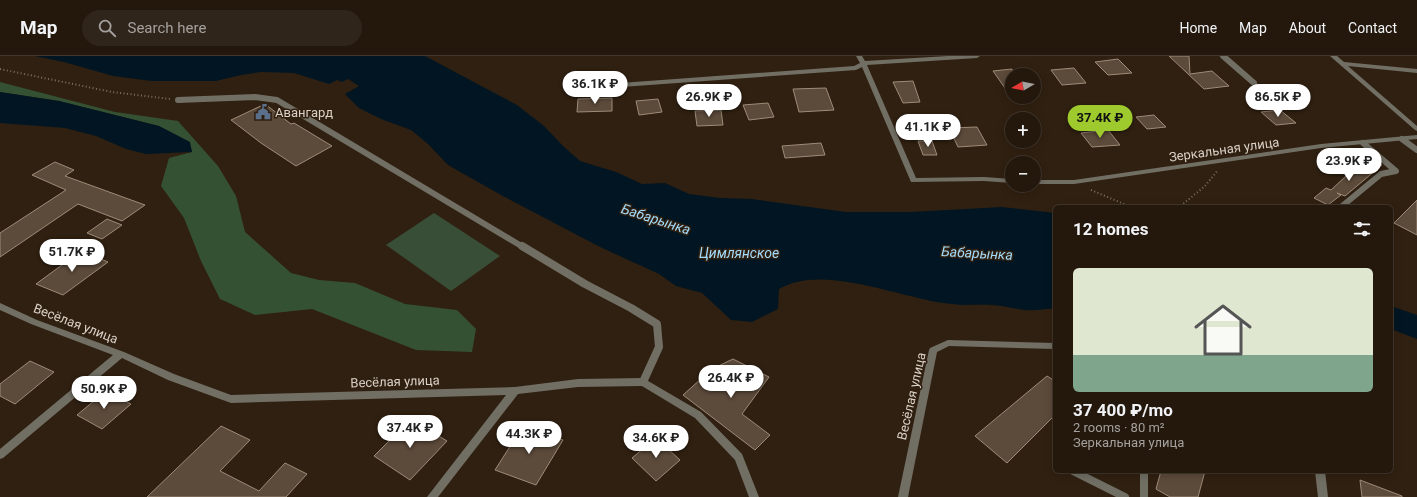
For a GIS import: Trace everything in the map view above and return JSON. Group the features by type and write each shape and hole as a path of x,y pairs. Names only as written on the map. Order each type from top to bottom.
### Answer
{"street":[{"path":"860,56 913,180 984,179 1005,180"},
{"path":"566,89 856,68 862,63 977,56"},
{"path":"1333,56 1417,129"},
{"path":"1343,64 1417,71"},
{"name":"Зеркальная улица","path":"1041,182 1074,182 1321,146 1417,137"},
{"name":"Весёлая улица","path":"0,306 34,322 120,354 171,377 231,399 515,391 578,383 643,382"},
{"name":"Весёлая улица","path":"903,497 933,350 948,343 1053,346"},
{"path":"0,455 120,354"},
{"path":"643,382 698,415 739,457 754,497"},
{"path":"432,497 515,391"},
{"path":"1320,473 1323,497"}],"lane":[{"path":"1223,56 1254,83"},
{"path":"178,100 255,97 277,100 585,284 631,308 657,324 659,347 643,382"},
{"path":"1402,139 1417,150"},
{"path":"1344,205 1381,174 1396,171 1363,143"},
{"path":"1077,473 1125,497"},
{"path":"1144,473 1144,497"}],"path":[{"path":"0,69 112,92 178,100"},
{"path":"1183,205 1205,186 1224,161"},
{"path":"1074,182 1126,205"}],"green space":[{"path":"0,82 115,112 178,121 218,166 236,196 245,232 291,273 319,280 355,283 405,304 457,310 476,329 472,352 416,350 312,309 255,315 220,299 201,261 184,218 161,186 169,158 192,152 189,142 159,126 59,101 0,92"},
{"path":"434,213 500,256 451,291 386,245"}],"water":[{"name":"Цимлянское","path":"35,56 425,56 517,105 544,126 580,161 616,172 642,184 665,183 689,194 720,198 752,199 846,212 910,212 1002,207 1053,213 1053,308 1028,310 995,305 952,304 864,285 818,279 797,282 779,289 778,309 752,322 731,320 702,293 676,286 659,274 600,247 501,195 448,165 428,144 411,130 381,119 359,108 345,94 359,86 348,79 342,82 337,80 329,84 294,73 261,72 216,81 152,81 113,76 64,62"},
{"path":"0,92 59,101 159,126 190,142 192,152 146,154 126,149 96,136 65,128 0,123"}],"building":[{"path":"1169,56 1189,56 1190,74 1212,71 1229,86 1204,89"},
{"path":"1118,59 1132,73 1108,75 1095,62"},
{"path":"1074,68 1086,83 1062,85 1051,70"},
{"path":"1005,70 1005,88 993,71"},
{"path":"913,81 920,102 903,103 893,82"},
{"path":"826,88 834,110 799,112 793,89"},
{"path":"612,98 612,111 577,112 578,99"},
{"path":"658,99 662,112 639,115 636,101"},
{"path":"768,103 774,117 749,120 743,105"},
{"path":"265,104 291,124 294,123 332,146 296,166 261,143 231,120"},
{"path":"721,110 723,125 697,126 695,111"},
{"path":"1280,110 1296,123 1276,125 1261,112"},
{"path":"1154,115 1166,127 1147,129 1136,117"},
{"path":"977,127 987,145 958,147 949,128"},
{"path":"1108,130 1120,145 1092,147 1081,133"},
{"path":"918,141 932,141 937,155 923,155"},
{"path":"821,143 825,155 785,158 782,146"},
{"path":"1374,159 1382,165 1345,196 1337,193 1341,195 1328,205 1314,198 1326,188 1331,190 1362,161"},
{"path":"55,162 74,170 65,176 145,205 122,221 78,204 0,257 0,233 66,190 32,175"},
{"path":"1417,200 1417,235 1394,223"},
{"path":"107,219 122,225 102,239 87,233"},
{"path":"81,251 108,262 63,295 36,284"},
{"path":"733,359 769,377 742,414 770,435 755,450 683,395 712,369"},
{"path":"30,361 54,372 15,404 0,396 0,384"},
{"path":"1047,376 1053,380 1053,417 1007,463 975,436"},
{"path":"106,391 131,404 102,429 77,415"},
{"path":"411,419 447,441 410,480 374,456"},
{"path":"221,426 250,440 220,471 259,491 285,463 307,474 286,497 147,497"},
{"path":"523,426 563,440 536,485 495,470"},
{"path":"656,438 680,460 656,481 632,458"},
{"path":"1160,473 1204,473 1198,497 1170,497 1156,489"},
{"path":"1360,480 1402,496 1402,497 1362,497"}],"waterway":[{"name":"Бабарынка","path":"1393,318 1417,327"}],"place":[{"name":"Авангард","path":"263,112"}]}
